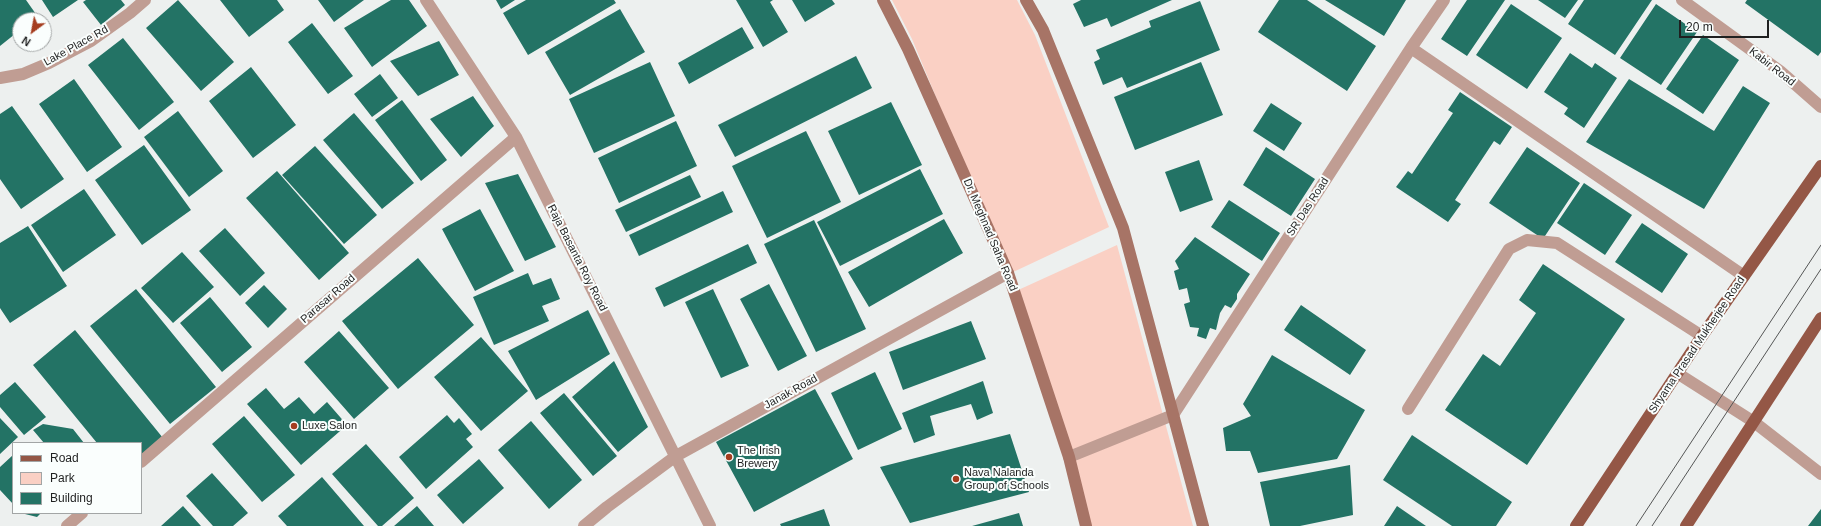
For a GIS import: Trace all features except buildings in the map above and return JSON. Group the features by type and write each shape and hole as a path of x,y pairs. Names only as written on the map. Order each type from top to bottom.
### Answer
{"main road":[{"name":"Shyama Prasad Mukherjee Road","path":"1576,526 1677,372 1821,166"},
{"path":"1686,526 1821,318"}],"street":[{"name":"Lake Place Rd","path":"0,78 23,74 49,63 91,41 125,17 145,0"},
{"name":"Raja Basanta Roy Road","path":"426,0 516,137 710,526"},
{"name":"Dr. Meghnad Saha Road","path":"883,0 908,49 1008,273 1069,457 1086,526"},
{"path":"1026,0 1042,30 1123,228 1203,526"},
{"name":"SR Das Road","path":"1174,415 1411,48 1444,0"},
{"name":"Kabir Road","path":"1682,0 1780,71 1821,107"},
{"path":"1411,48 1744,276"},
{"name":"Parasar Road","path":"142,461 516,137"},
{"path":"1408,409 1509,249 1527,240 1557,243 1702,336"},
{"name":"Janak Road","path":"584,526 676,456 1008,273"},
{"path":"1677,372 1754,422 1821,474"},
{"path":"1069,457 1174,415"},
{"path":"67,526 81,514"}],"green space":[{"path":"892,0 1017,0 1035,35 1109,227 1009,274 912,39"},
{"path":"1117,245 1193,526 1090,526 1016,291"}],"tram line":[{"path":"1636,526 1821,245"},
{"path":"1652,526 1821,269"}],"place":[{"name":"Luxe Salon","path":"294,426"},
{"name":"The Irish Brewery","path":"729,457"},
{"name":"Nava Nalanda Group of Schools","path":"956,479"}]}
